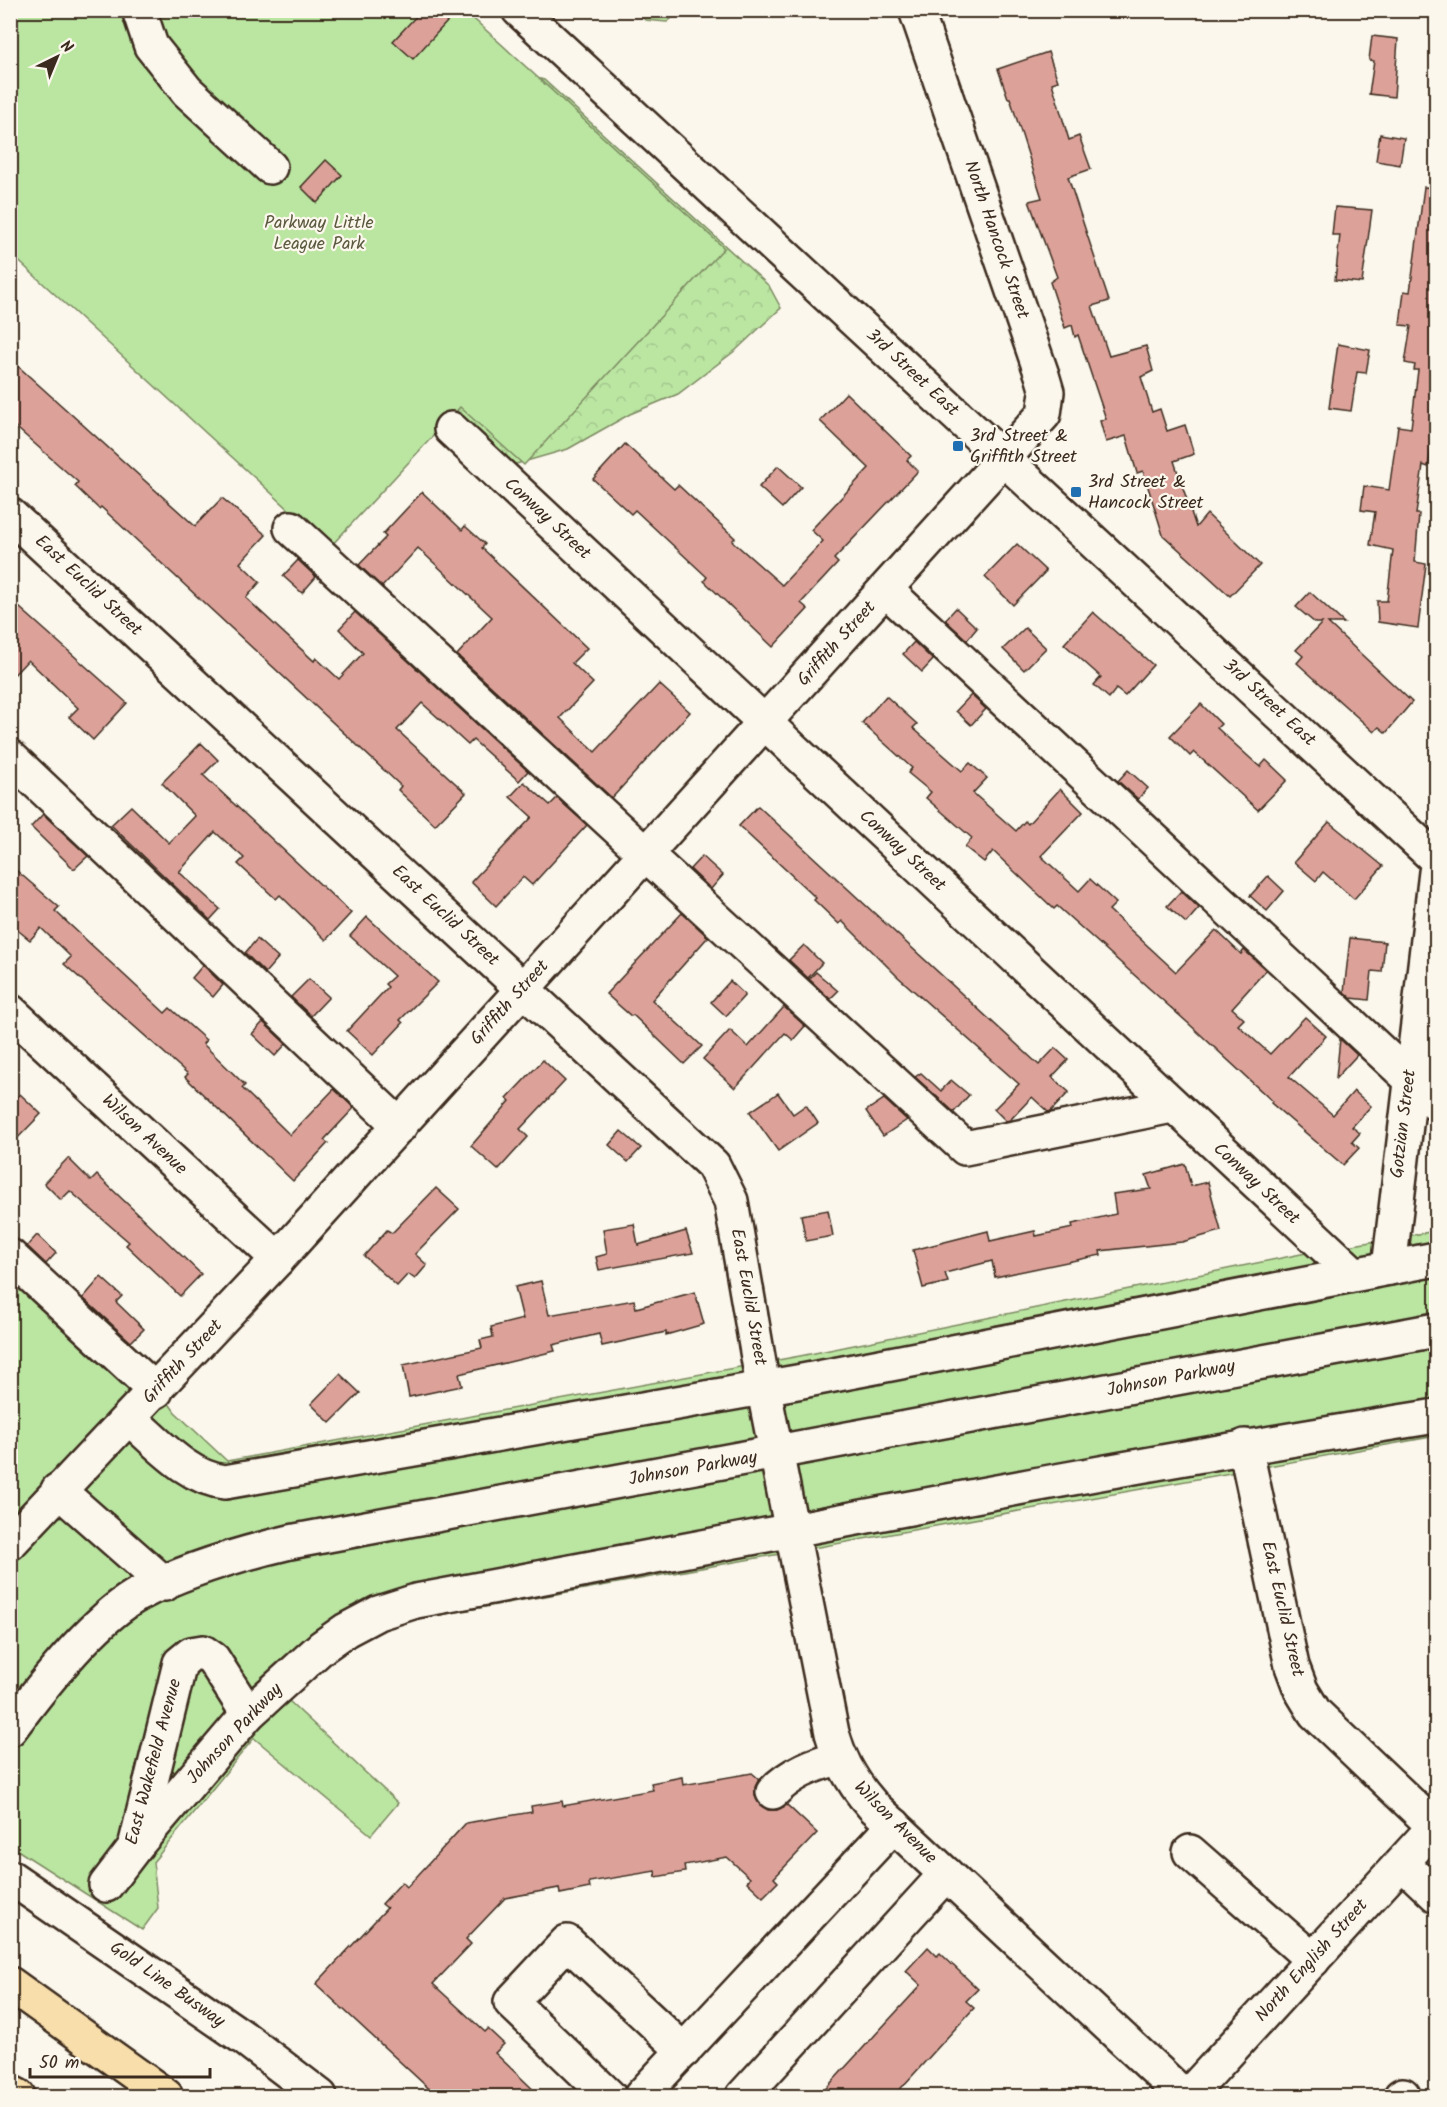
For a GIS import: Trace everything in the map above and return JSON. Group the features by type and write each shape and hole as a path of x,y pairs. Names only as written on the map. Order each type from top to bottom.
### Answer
{"highway":[{"path":"10,1984 166,2097"},
{"path":"10,2092 18,2097"}],"street":[{"path":"139,10 151,46 187,91 270,167"},
{"name":"3rd Street East","path":"519,10 1437,859"},
{"name":"North Hancock Street","path":"916,10 1047,392 1044,414 1005,459"},
{"name":"Conway Street","path":"451,429 1353,1274"},
{"name":"Griffith Street","path":"10,1543 58,1490 130,1419 279,1259 522,988 1005,459"},
{"name":"East Euclid Street","path":"10,515 713,1165 731,1201 777,1454"},
{"path":"291,528 965,1148 1172,1106"},
{"path":"886,590 1437,1103"},
{"path":"10,757 400,1126"},
{"name":"Gotzian Street","path":"1389,1268 1410,1077 1437,872"},
{"name":"Wilson Avenue","path":"10,1011 279,1259"},
{"path":"10,1256 156,1391"},
{"path":"130,1419 191,1471 209,1481 225,1482 763,1386 1437,1260"},
{"name":"Johnson Parkway","path":"10,1729 68,1658 104,1622 138,1595 247,1552 290,1542 1432,1337"},
{"name":"Johnson Parkway","path":"135,1847 248,1714 322,1647 346,1630 378,1614 416,1601 1245,1446 1437,1416"},
{"name":"East Euclid Street","path":"1245,1446 1292,1666 1301,1690 1315,1713 1436,1826"},
{"name":"Wilson Avenue","path":"777,1454 832,1733 840,1758 856,1786 894,1826 1186,2097"},
{"path":"58,1490 165,1584"},
{"name":"East Wakefield Avenue","path":"106,1885 135,1847 180,1663 191,1654 203,1652 213,1659 248,1714"},
{"path":"773,1792 783,1782 800,1773 826,1761 840,1758"},
{"path":"641,2097 894,1826"},
{"name":"North English Street","path":"1186,2097 1436,1826"},
{"path":"1190,1851 1313,1960"},
{"path":"1402,1863 1437,1895"},
{"path":"743,2097 946,1874"},
{"name":"Gold Line Busway","path":"16,1881 244,2038 320,2097"},
{"path":"609,2097 511,2002 567,1942 684,2051"}],"green space":[{"name":"Parkway Little League Park","path":"10,11 465,11 724,248 524,465 460,407 330,547 11,254"},
{"path":"638,11 681,11 667,22 645,20"},
{"path":"525,75 544,80 769,286 781,308 736,350 678,394 630,414 568,449 513,465 434,389"},
{"path":"1436,1231 1436,1436 390,1624 322,1665 288,1700 398,1803 371,1835 254,1738 153,1862 158,1908 142,1930 11,1846 10,1261 140,1362 175,1412 227,1461 800,1356 1306,1253"}],"building":[{"path":"422,10 458,10 413,59 393,41"},
{"path":"1372,36 1398,39 1394,97 1369,94 1374,61 1369,60"},
{"path":"1048,52 1058,81 1052,83 1069,140 1079,136 1091,169 1068,177 1109,301 1092,306 1109,356 1146,346 1153,371 1141,377 1152,412 1160,409 1167,431 1185,425 1194,454 1174,461 1196,527 1207,514 1260,565 1230,596 1163,535 1143,471 1137,473 1126,436 1106,442 1100,421 1106,419 1078,335 1075,337 1072,325 1065,328 1050,282 1057,277 1029,201 1042,198 1010,98 1008,98 998,69"},
{"path":"1380,134 1404,138 1400,165 1376,161"},
{"path":"326,160 342,175 317,203 301,187"},
{"path":"1424,187 1437,188 1437,412 1428,467 1423,465 1416,514 1419,514 1415,562 1426,564 1418,628 1378,622 1377,601 1387,601 1393,550 1370,545 1375,512 1361,510 1364,486 1389,490 1398,426 1411,428 1418,370 1414,370 1415,365 1405,363 1411,326 1400,325 1404,291 1410,292"},
{"path":"1335,207 1372,210 1362,283 1335,280 1340,235 1332,235"},
{"path":"1338,344 1370,350 1366,373 1357,372 1351,411 1329,408"},
{"path":"10,359 195,526 222,498 266,535 240,563 260,582 246,598 314,661 316,658 339,679 363,653 339,629 355,612 528,771 519,781 473,740 468,745 422,703 397,730 466,793 435,825 398,790 401,786 101,507 99,509 75,486 78,482 10,422"},
{"path":"846,393 911,456 907,460 918,471 834,559 838,563 801,603 808,609 773,647 704,581 707,577 635,510 631,514 593,479 625,444 674,489 678,485 735,538 732,541 782,585 823,541 811,530 869,468 820,421"},
{"path":"778,466 801,487 782,508 759,487"},
{"path":"422,492 462,530 465,526 485,544 482,548 587,648 572,663 593,683 560,718 595,752 659,684 690,712 612,798 457,655 492,617 418,548 382,587 359,565 386,537 383,534"},
{"path":"1017,544 1046,571 1013,605 985,577"},
{"path":"298,560 316,577 302,593 283,576"},
{"path":"1310,592 1344,623 1328,623 1412,702 1386,733 1379,727 1374,732 1297,663 1303,656 1296,650 1322,623 1315,623 1296,607"},
{"path":"10,599 127,703 93,740 69,717 78,708 28,660 10,679"},
{"path":"956,608 977,628 967,640 945,620"},
{"path":"1093,612 1153,665 1125,696 1116,689 1109,698 1094,685 1101,677 1064,644"},
{"path":"1025,628 1046,648 1024,670 1003,649"},
{"path":"914,642 933,660 922,672 903,654"},
{"path":"971,695 986,709 971,725 956,711"},
{"path":"886,696 917,724 913,728 962,771 970,763 987,778 973,793 1016,831 1025,821 1028,824 1060,789 1083,812 1041,856 1079,891 1090,879 1116,903 1109,910 1176,972 1216,930 1241,954 1244,950 1266,970 1232,1008 1244,1019 1238,1025 1270,1054 1305,1017 1326,1036 1289,1077 1333,1115 1354,1091 1371,1106 1352,1127 1360,1133 1352,1142 1359,1148 1343,1165 1271,1103 1272,1101 1188,1023 1057,906 1054,909 993,851 984,862 965,847 972,838 926,798 931,792 908,773 912,768 862,723"},
{"path":"1201,704 1221,724 1217,728 1260,767 1266,760 1287,780 1258,810 1194,752 1190,756 1170,736"},
{"path":"201,743 218,760 203,775 351,913 326,940 280,895 276,899 238,864 244,858 215,832 179,872 220,909 210,920 111,825 131,806 169,843 195,816 162,783"},
{"path":"1128,770 1148,788 1138,799 1118,781"},
{"path":"524,782 550,805 557,798 587,825 532,885 523,877 496,906 471,882 532,817 510,797"},
{"path":"758,806 1039,1065 1055,1048 1068,1060 1052,1077 1069,1092 1051,1111 1048,1112 1032,1097 1010,1120 1006,1121 994,1109 1019,1084 897,976 842,921 839,924 814,900 816,898 739,826"},
{"path":"43,814 88,856 74,869 31,827"},
{"path":"1329,822 1383,866 1354,899 1323,872 1316,881 1294,862"},
{"path":"702,856 723,875 711,889 690,869"},
{"path":"10,865 59,907 55,911 165,1013 170,1008 206,1040 203,1044 245,1085 242,1088 290,1135 334,1089 354,1108 324,1140 328,1143 293,1181 185,1077 188,1074 64,964 71,957 41,928 30,940 10,924"},
{"path":"1268,876 1284,891 1267,911 1250,896"},
{"path":"1181,891 1199,908 1186,923 1167,906"},
{"path":"682,913 708,937 652,1000 702,1046 684,1064 633,1015 631,1016 606,994"},
{"path":"367,917 438,982 400,1020 403,1023 373,1055 347,1031 388,987 385,984 394,976 350,936"},
{"path":"1350,938 1385,942 1382,972 1372,971 1369,1000 1351,998 1344,992"},
{"path":"257,939 278,958 265,973 245,953"},
{"path":"804,945 822,963 808,978 789,960"},
{"path":"203,965 223,985 213,997 192,978"},
{"path":"816,972 838,991 830,999 809,979"},
{"path":"309,979 329,997 311,1016 291,997"},
{"path":"730,981 745,995 726,1016 711,1002"},
{"path":"784,1007 805,1026 793,1040 785,1033 735,1088 703,1059 730,1030 748,1047"},
{"path":"263,1022 286,1044 275,1056 252,1034"},
{"path":"1340,1039 1357,1055 1336,1078"},
{"path":"543,1060 565,1081 520,1129 528,1137 498,1170 471,1146 510,1101 507,1098"},
{"path":"921,1073 941,1091 951,1080 969,1095 954,1112 915,1077"},
{"path":"778,1093 793,1114 806,1105 818,1123 778,1151 750,1112"},
{"path":"20,1094 41,1114 10,1146 10,1104"},
{"path":"884,1099 907,1120 883,1136 866,1111"},
{"path":"621,1131 641,1148 628,1162 609,1145"},
{"path":"68,1158 91,1181 97,1175 201,1274 180,1296 126,1245 129,1242 70,1191 61,1200 44,1183"},
{"path":"1185,1164 1191,1186 1208,1182 1221,1231 1182,1242 1100,1251 1101,1255 995,1277 992,1261 945,1273 948,1282 923,1288 913,1250 988,1231 990,1241 1035,1231 1036,1236 1073,1228 1072,1224 1116,1214 1113,1194 1151,1189 1146,1175"},
{"path":"436,1188 459,1209 415,1254 427,1265 415,1279 408,1274 397,1286 364,1256 387,1230 392,1233"},
{"path":"828,1210 833,1236 806,1241 801,1215"},
{"path":"634,1224 638,1245 686,1231 693,1253 599,1270 596,1257 607,1254 603,1229"},
{"path":"37,1235 56,1253 46,1264 27,1246"},
{"path":"101,1277 122,1296 116,1302 144,1329 131,1342 83,1298"},
{"path":"541,1281 549,1315 634,1300 636,1308 695,1292 704,1324 666,1335 666,1332 602,1346 599,1334 553,1345 555,1351 459,1374 462,1386 409,1397 403,1365 482,1348 480,1340 493,1337 491,1327 523,1319 515,1287"},
{"path":"340,1374 360,1393 330,1423 311,1404"},
{"path":"752,1773 759,1779 755,1787 755,1796 760,1805 768,1810 777,1810 787,1805 817,1833 774,1878 778,1882 763,1897 747,1882 750,1878 727,1857 684,1865 685,1872 656,1877 655,1871 589,1882 590,1888 560,1894 559,1888 505,1898 466,1939 471,1944 433,1984 485,2032 488,2029 504,2044 495,2053 541,2097 438,2097 316,1984 387,1908 382,1904 402,1882 407,1887 466,1823 532,1812 531,1806 562,1801 563,1806 653,1790 651,1783 682,1777 683,1785"},
{"path":"928,1947 937,1956 940,1953 978,1989 966,2001 974,2008 893,2097 818,2097 921,1985 906,1971"}],"place":[{"name":"3rd Street & Griffith Street","path":"958,446"},
{"name":"3rd Street & Hancock Street","path":"1076,492"}]}
